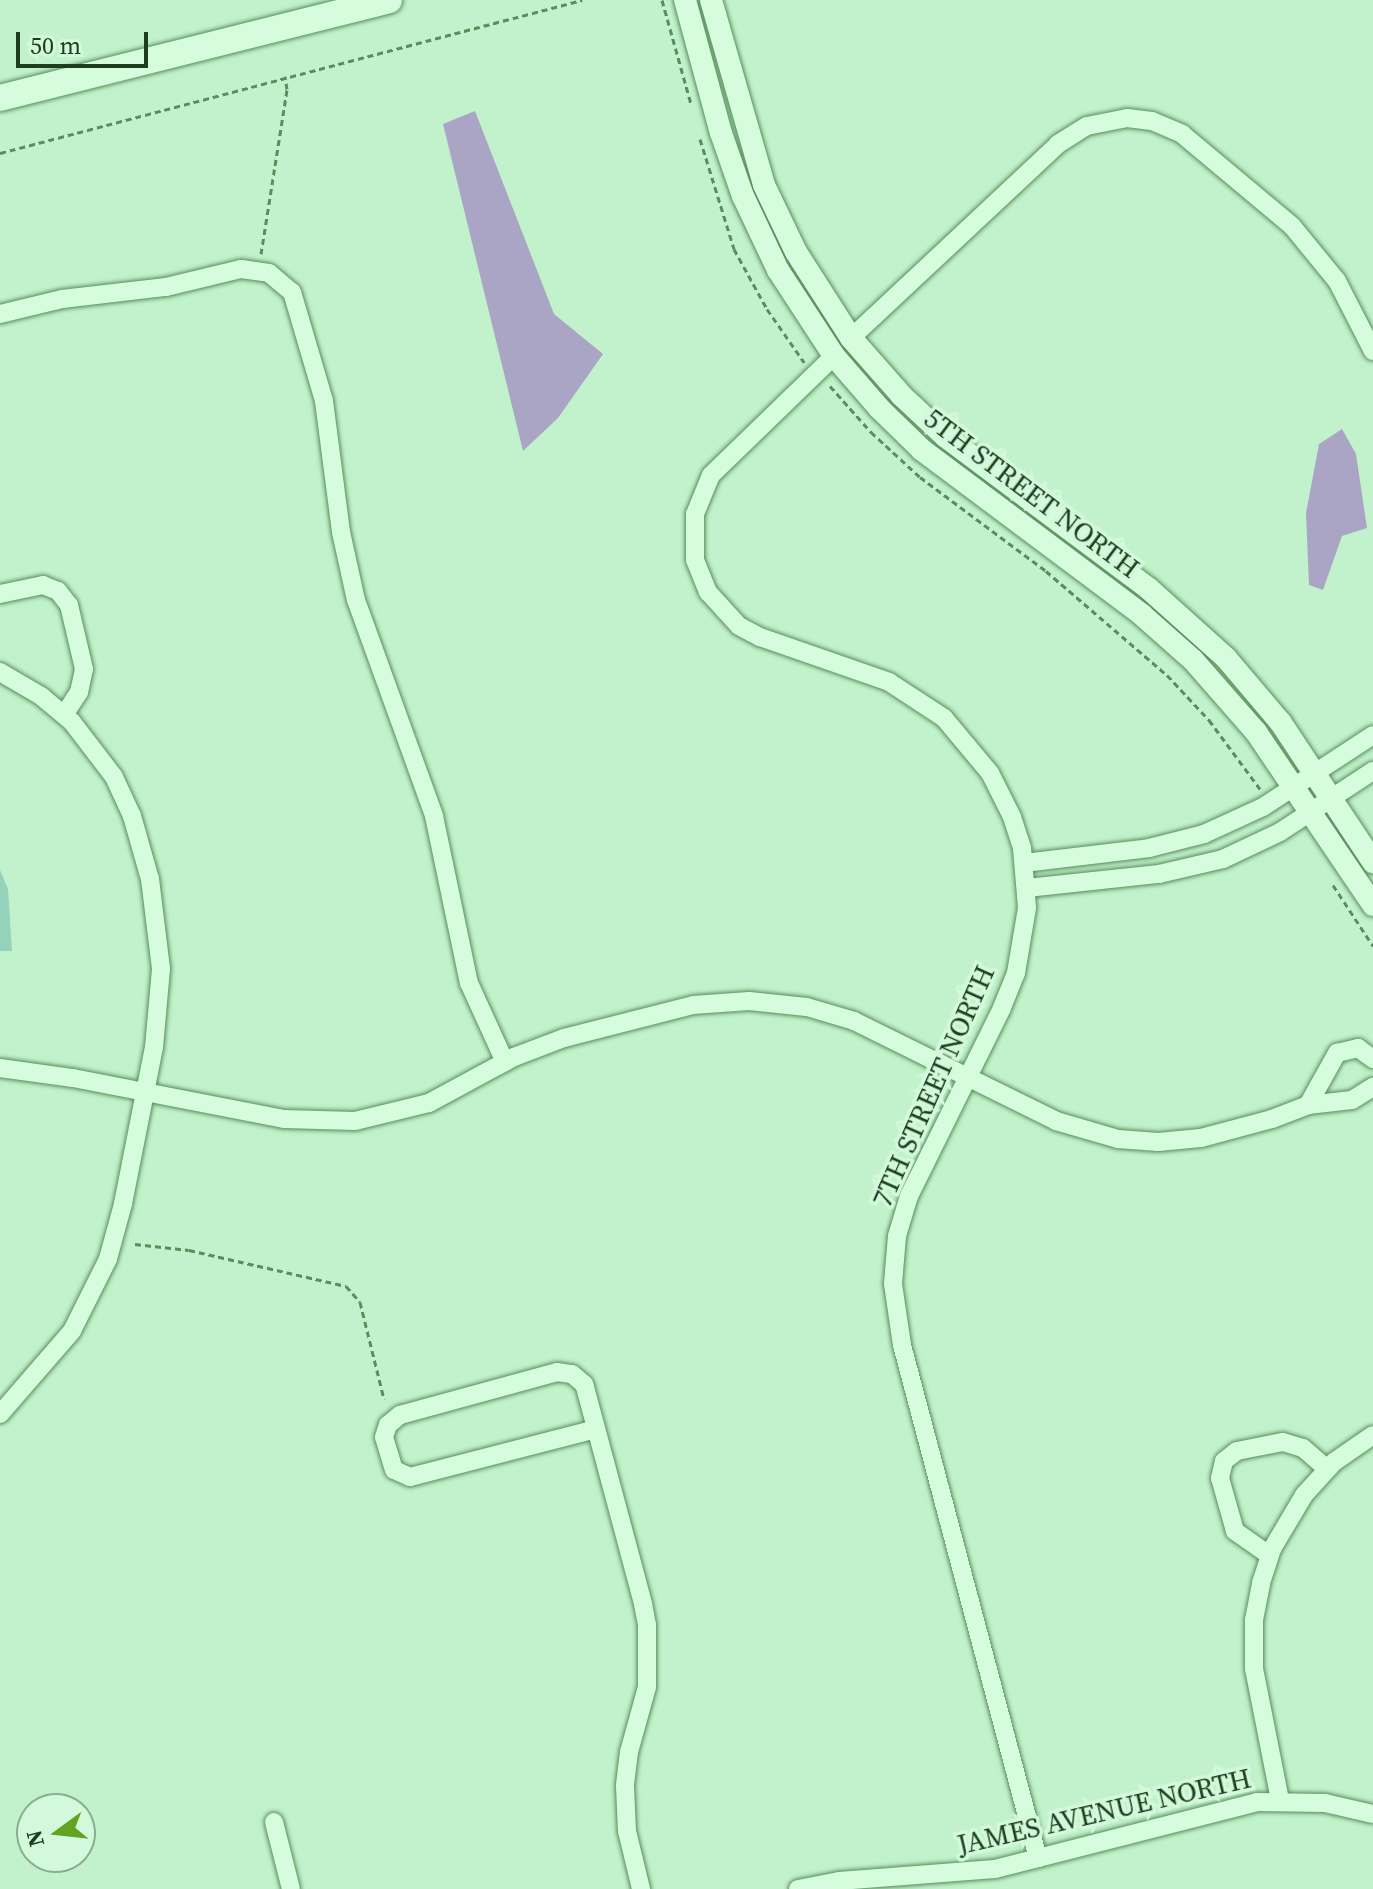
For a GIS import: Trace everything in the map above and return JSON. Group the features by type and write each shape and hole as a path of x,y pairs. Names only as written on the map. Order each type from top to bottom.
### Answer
{"main road":[{"path":"0,98 389,0"}],"street":[{"name":"5TH STREET NORTH","path":"685,0 721,133 743,196 778,270 834,356 879,408 922,450 1141,614 1193,660 1256,732 1373,905"},
{"name":"5TH STREET NORTH","path":"711,0 764,185 796,252 851,338 902,396 946,437 1148,588 1201,634 1267,705 1373,862"},
{"path":"851,338 1058,144 1087,126 1127,118 1152,121 1182,134 1292,226 1337,281 1373,351"},
{"path":"0,314 62,299 147,291 241,269 259,270 285,283 301,312 327,414 341,532 356,600 434,816 469,983 505,1062"},
{"name":"7TH STREET NORTH","path":"834,356 711,475 698,500 693,522 699,572 716,604 745,630 889,682 944,718 974,750 995,781 1012,817 1027,888 1025,930 1016,973 905,1207 895,1247 893,1295 902,1345 1038,1858"},
{"path":"0,594 43,585 58,591 69,605 84,669 79,692 64,715"},
{"path":"0,672 41,696 64,715 90,742 121,790 150,879 160,940 161,983 145,1093 116,1231 98,1283 57,1352 0,1414"},
{"path":"1024,863 1175,843 1237,820 1373,735"},
{"path":"1027,888 1159,874 1205,864 1253,847 1373,771"},
{"path":"0,1068 284,1119 355,1121 429,1103 505,1062 564,1038 673,1009 749,1001 807,1007 854,1021 1066,1125 1129,1141 1168,1142 1212,1136 1308,1105 1352,1100 1373,1087"},
{"path":"1308,1105 1337,1053 1358,1048 1373,1059"},
{"path":"596,1429 410,1477 392,1467 384,1437 388,1425 400,1415 562,1372 575,1375 584,1384 643,1604 649,1636 647,1687 629,1752 625,1786 627,1831 641,1889"},
{"path":"1280,1800 1253,1655 1255,1609 1269,1555 1293,1511 1327,1469 1373,1435"},
{"path":"1269,1555 1235,1531 1220,1478 1224,1461 1237,1451 1283,1442 1303,1448 1327,1469"},
{"name":"JAMES AVENUE NORTH","path":"798,1889 839,1881 966,1874 1219,1811 1280,1800 1325,1803 1373,1814"},
{"path":"274,1822 291,1889"}],"path":[{"path":"0,153 582,0"},
{"path":"259,270 287,89 285,76"},
{"path":"826,380 871,432 920,477 1046,571 1167,675 1209,720 1260,789"},
{"path":"135,1244 203,1253 346,1286 360,1302 384,1399"}],"green space":[{"path":"0,870 8,889 12,951 0,951"}],"shaded area":[{"path":"475,111 554,314 603,354 558,418 523,451 443,124"},
{"path":"1342,429 1356,454 1367,528 1342,536 1323,590 1309,585 1306,513 1319,444"}]}
